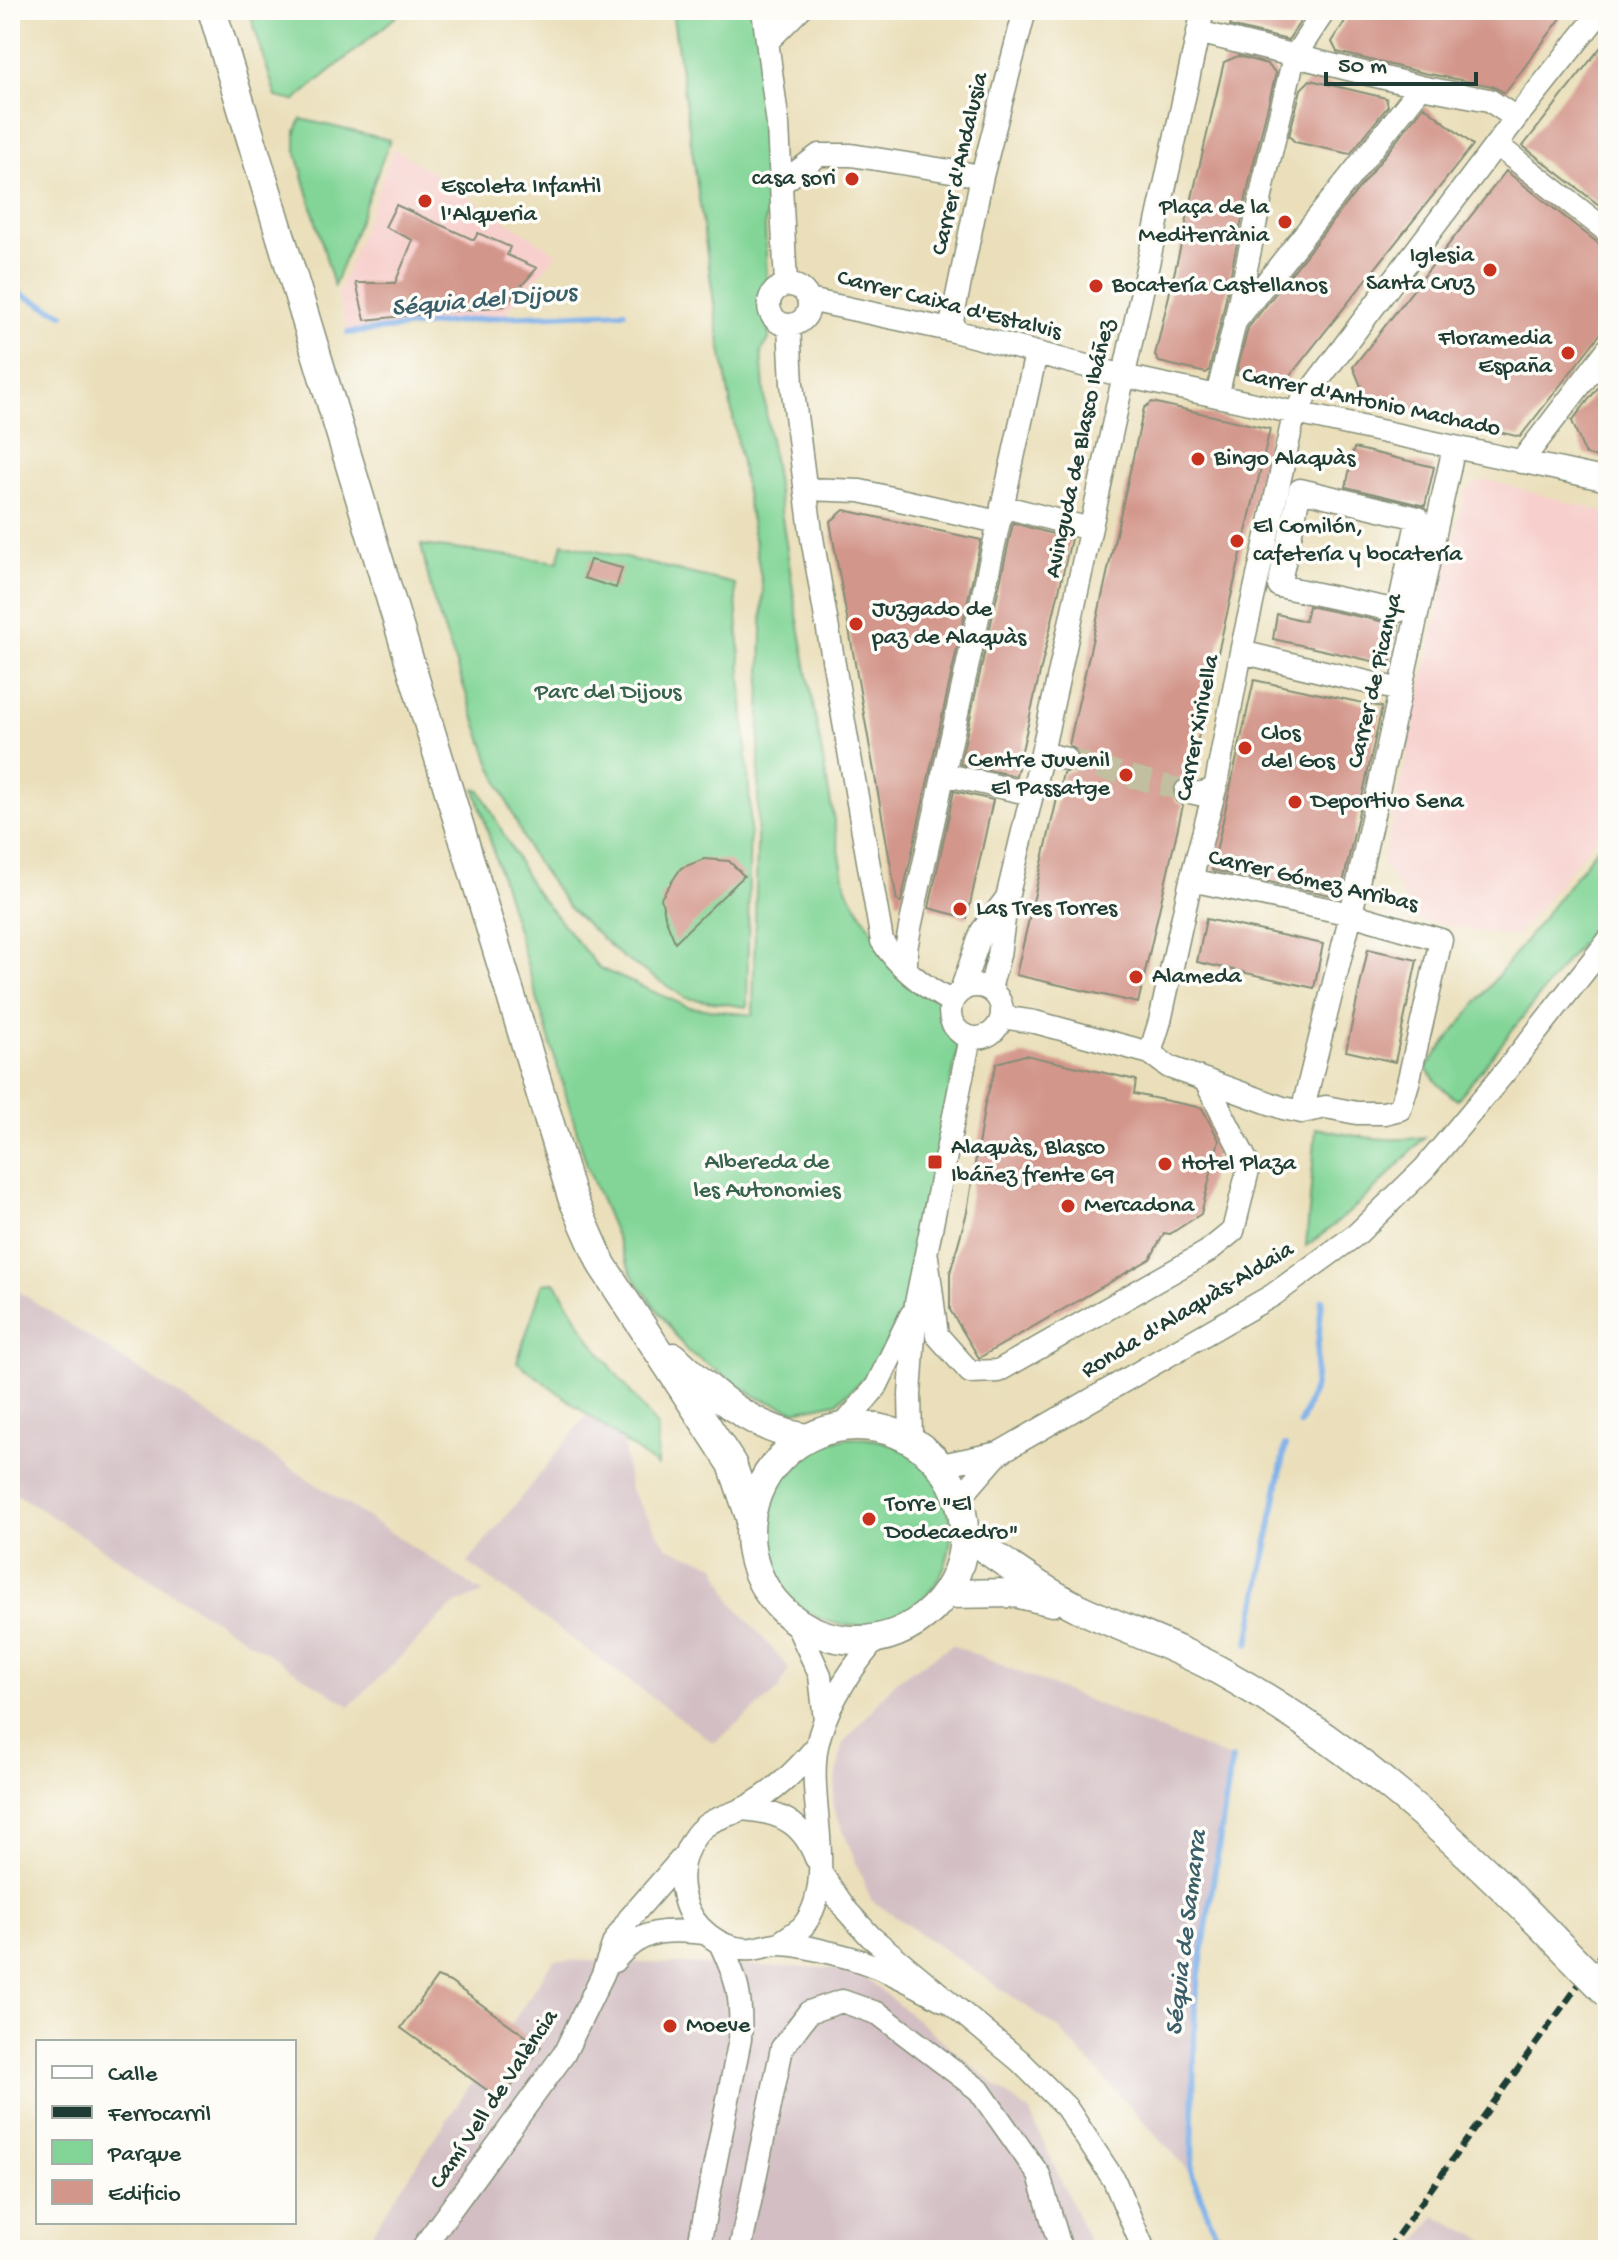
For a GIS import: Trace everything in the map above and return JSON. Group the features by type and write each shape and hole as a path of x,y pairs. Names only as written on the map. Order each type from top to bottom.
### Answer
{"main road":[{"path":"212,10 572,1197 602,1265 732,1464 751,1520"},
{"path":"646,1331 718,1398 762,1426 786,1435 807,1438"},
{"path":"843,1426 878,1427 911,1440 941,1465 959,1499 965,1535 960,1566 946,1594 932,1611 896,1634 875,1640 833,1638 813,1632 795,1621 779,1608 757,1573 751,1553 751,1520 760,1487 779,1459 807,1438 843,1426"},
{"path":"965,1535 1080,1608 1220,1670 1312,1726 1490,1872 1608,1994"},
{"path":"946,1594 1015,1593 1080,1608"}],"street":[{"path":"763,10 778,125 786,285"},
{"path":"768,41 799,10"},
{"name":"Carrer d'Andalusia","path":"950,330 982,176 1025,10"},
{"name":"Avinguda de Blasco Ibáñez","path":"990,989 999,955 1007,898 1042,753 1203,10"},
{"path":"1217,396 1294,57 1325,10"},
{"path":"1295,411 1516,118 1602,10"},
{"path":"1198,32 1421,87 1489,100 1516,118"},
{"path":"1235,322 1421,87"},
{"path":"1497,145 1608,232"},
{"path":"782,183 819,155 851,155 982,176"},
{"path":"786,285 801,288 809,300 809,309 798,323 789,325 775,318 770,309 773,294 786,285"},
{"name":"Carrer Caixa d'Estalvis","path":"809,300 950,330 1124,376"},
{"path":"789,325 792,384 811,532 882,941 892,957 928,989 956,996"},
{"path":"1521,462 1608,349"},
{"path":"906,969 912,918 1036,353"},
{"name":"Carrer d'Antonio Machado","path":"1124,376 1608,480"},
{"name":"Carrer Xirivella","path":"1150,1053 1215,789 1241,652 1295,411"},
{"name":"Carrer de Picanya","path":"1302,1112 1351,914 1454,447"},
{"path":"806,489 860,491 1090,529"},
{"path":"1300,490 1418,518 1398,611 1279,586 1300,490"},
{"path":"1241,652 1400,690"},
{"path":"1042,753 1066,759"},
{"path":"943,774 1032,794"},
{"path":"1186,791 1199,794 1215,789"},
{"name":"Carrer Gómez Arribas","path":"1191,880 1351,914 1441,940 1400,1109 1384,1113 1357,1113 1326,1107 1302,1112"},
{"name":"Avinguda de Blasco Ibáñez","path":"956,996 982,931 1007,898"},
{"path":"877,915 901,923 912,918"},
{"name":"Ronda d'Alaquàs-Aldaia","path":"999,1453 1273,1295 1357,1234 1424,1169 1608,941"},
{"path":"973,986 990,989 1000,1001 1002,1017 996,1028 989,1034 970,1037 954,1027 950,1011 956,996 973,986"},
{"path":"1002,1017 1035,1022 1150,1053 1169,1067 1302,1112"},
{"path":"911,1440 910,1395 916,1303 970,1037"},
{"path":"927,1257 937,1335 970,1372 998,1371 1207,1252 1233,1231 1249,1166 1205,1080"},
{"path":"843,1426 876,1387 916,1303"},
{"path":"941,1465 999,1453"},
{"path":"959,1499 999,1453"},
{"path":"795,1621 820,1675 825,1722"},
{"path":"778,1944 802,1927 817,1901 820,1869 814,1773 817,1746 825,1722 852,1667 875,1640"},
{"path":"698,2250 740,2039 742,2004 737,1980 712,1938 687,1910 680,1883 684,1855 697,1833 718,1817 742,1809 791,1777 817,1746"},
{"path":"742,1809 769,1811 792,1823 810,1842 820,1869 847,1911 871,1937 1020,2061 1066,2107 1114,2180 1144,2250"},
{"name":"Camí Vell de València","path":"421,2250 564,2054 603,1974 614,1942 629,1919 684,1855"},
{"name":"Camí Vell de València","path":"603,1974 628,1943 648,1934 676,1930 712,1938"},
{"path":"712,1938 749,1950 778,1944 837,1954 870,1964 943,2000"},
{"path":"740,2250 782,2048 809,2012 842,2001 879,2014 979,2090 1039,2175 1061,2250"}],"shaded area":[{"name":"Escoleta Infantil l'Alqueria","path":"394,148 558,254 502,317 348,333 337,296"},
{"path":"1484,479 1608,513 1608,824 1515,938 1418,920 1383,863 1465,490"},
{"path":"10,1286 484,1593 455,1604 350,1706 10,1490"},
{"path":"588,1414 623,1443 630,1489 667,1547 716,1565 732,1602 789,1668 779,1690 714,1743 468,1563"},
{"path":"952,1645 1232,1759 1195,2000 1192,2174 1058,2028 871,1900 832,1803 842,1745 896,1681"},
{"path":"554,1960 855,1969 1030,2113 1093,2250 360,2250"},
{"path":"1435,2216 1506,2250 1411,2250"}],"green space":[{"path":"249,10 404,10 294,101 276,97"},
{"name":"Albereda de les Autonomies","path":"672,10 762,10 774,157 765,224 769,340 761,352 766,413 796,609 846,888 893,964 941,1003 946,1032 959,1044 907,1300 873,1371 837,1402 795,1411 757,1397 687,1351 632,1275 588,1169 475,789 480,790 532,887 599,968 688,1007 753,1015 763,590 718,331"},
{"path":"301,119 390,140 334,286 296,150 296,131"},
{"name":"Parc del Dijous","path":"563,543 735,584 750,805 747,1007 686,998 621,956 569,908 529,851 491,765 433,598 421,545 558,562"},
{"path":"1608,834 1608,909 1457,1100 1440,1086 1426,1068"},
{"path":"1316,1128 1383,1139 1424,1137 1368,1195 1306,1246"},
{"path":"555,1282 592,1342 658,1428 657,1466 517,1362 543,1283"},
{"path":"857,1438 893,1446 923,1466 943,1496 951,1532 943,1568 923,1598 893,1618 857,1626 821,1618 791,1598 771,1568 763,1532 771,1496 791,1466 821,1446"}],"building":[{"path":"1234,10 1308,10 1288,40 1230,26"},
{"path":"1352,10 1567,10 1505,93 1492,86 1337,52 1332,42"},
{"path":"1608,38 1608,212 1523,146"},
{"path":"1238,56 1267,64 1276,73 1251,174 1222,317 1206,373 1159,362 1155,355 1224,62"},
{"path":"1310,80 1386,98 1388,106 1350,154 1295,142 1289,136 1301,89"},
{"path":"1424,106 1473,145 1282,386 1236,375 1248,328"},
{"path":"1506,171 1608,251 1608,324 1520,437 1367,401 1353,367"},
{"path":"396,205 474,240 478,233 510,247 507,255 537,268 504,306 365,320 356,283 395,283 413,240 385,227"},
{"path":"1608,375 1608,460 1585,454 1572,421"},
{"path":"1152,402 1270,429 1189,777 1176,781 1172,789 1176,801 1183,805 1138,1003 1016,975 1063,773 1075,769 1080,762 1076,750 1069,745 1144,408"},
{"path":"1354,448 1434,467 1425,506 1346,487"},
{"path":"844,510 981,540 901,902 897,901 830,522"},
{"path":"1013,523 1071,539 1016,776 960,764"},
{"path":"590,560 622,568 616,588 584,578"},
{"path":"1308,606 1399,625 1390,665 1273,639 1277,614 1305,621"},
{"path":"1254,680 1382,707 1340,897 1212,870"},
{"path":"954,791 993,800 967,918 929,908"},
{"path":"704,859 729,861 744,876 675,942 661,898 681,868"},
{"path":"1206,919 1323,944 1314,988 1197,962"},
{"path":"1368,949 1417,960 1395,1062 1346,1051"},
{"name":"Mercadona","path":"1025,1055 1136,1080 1134,1094 1202,1108 1219,1140 1201,1214 1170,1234 1164,1233 1150,1259 979,1358 950,1310 950,1273 967,1212 985,1103 997,1063"},
{"path":"437,1977 450,1982 541,2047 501,2100 401,2028"}],"waterway":[{"name":"Séquia del Dijous","path":"10,289 63,314"},
{"name":"Séquia del Dijous","path":"348,333 502,317 624,312"},
{"name":"Séquia de Samarra","path":"1300,1424 1314,1388 1322,1300"},
{"name":"Séquia de Samarra","path":"1249,1643 1285,1446"},
{"name":"Séquia de Samarra","path":"1222,2250 1192,2174 1195,2000 1232,1759"}],"tunnel":[{"path":"1066,759 1186,791"}],"railway":[{"path":"1387,2250 1608,1944"}],"place":[{"name":"casa sori","path":"852,179"},
{"name":"Escoleta Infantil l'Alqueria","path":"425,201"},
{"name":"Plaça de la Mediterrània","path":"1285,222"},
{"name":"Iglesia Santa Cruz","path":"1490,270"},
{"name":"Bocatería Castellanos","path":"1096,286"},
{"name":"Floramedia España","path":"1568,353"},
{"name":"Bingo Alaquàs","path":"1198,459"},
{"name":"El Comilón, cafetería y bocatería","path":"1237,541"},
{"name":"Juzgado de paz de Alaquàs","path":"856,624"},
{"name":"Clos del Gos","path":"1245,748"},
{"name":"Centre Juvenil El Passatge","path":"1126,775"},
{"name":"Deportivo Sena","path":"1295,802"},
{"name":"Las Tres Torres","path":"960,909"},
{"name":"Alameda","path":"1136,977"},
{"name":"Alaquàs, Blasco Ibáñez frente 69","path":"935,1162"},
{"name":"Hotel Plaza","path":"1165,1164"},
{"name":"Mercadona","path":"1068,1206"},
{"name":"Torre \"El Dodecaedro\"","path":"869,1519"},
{"name":"Moeve","path":"670,2026"}]}
